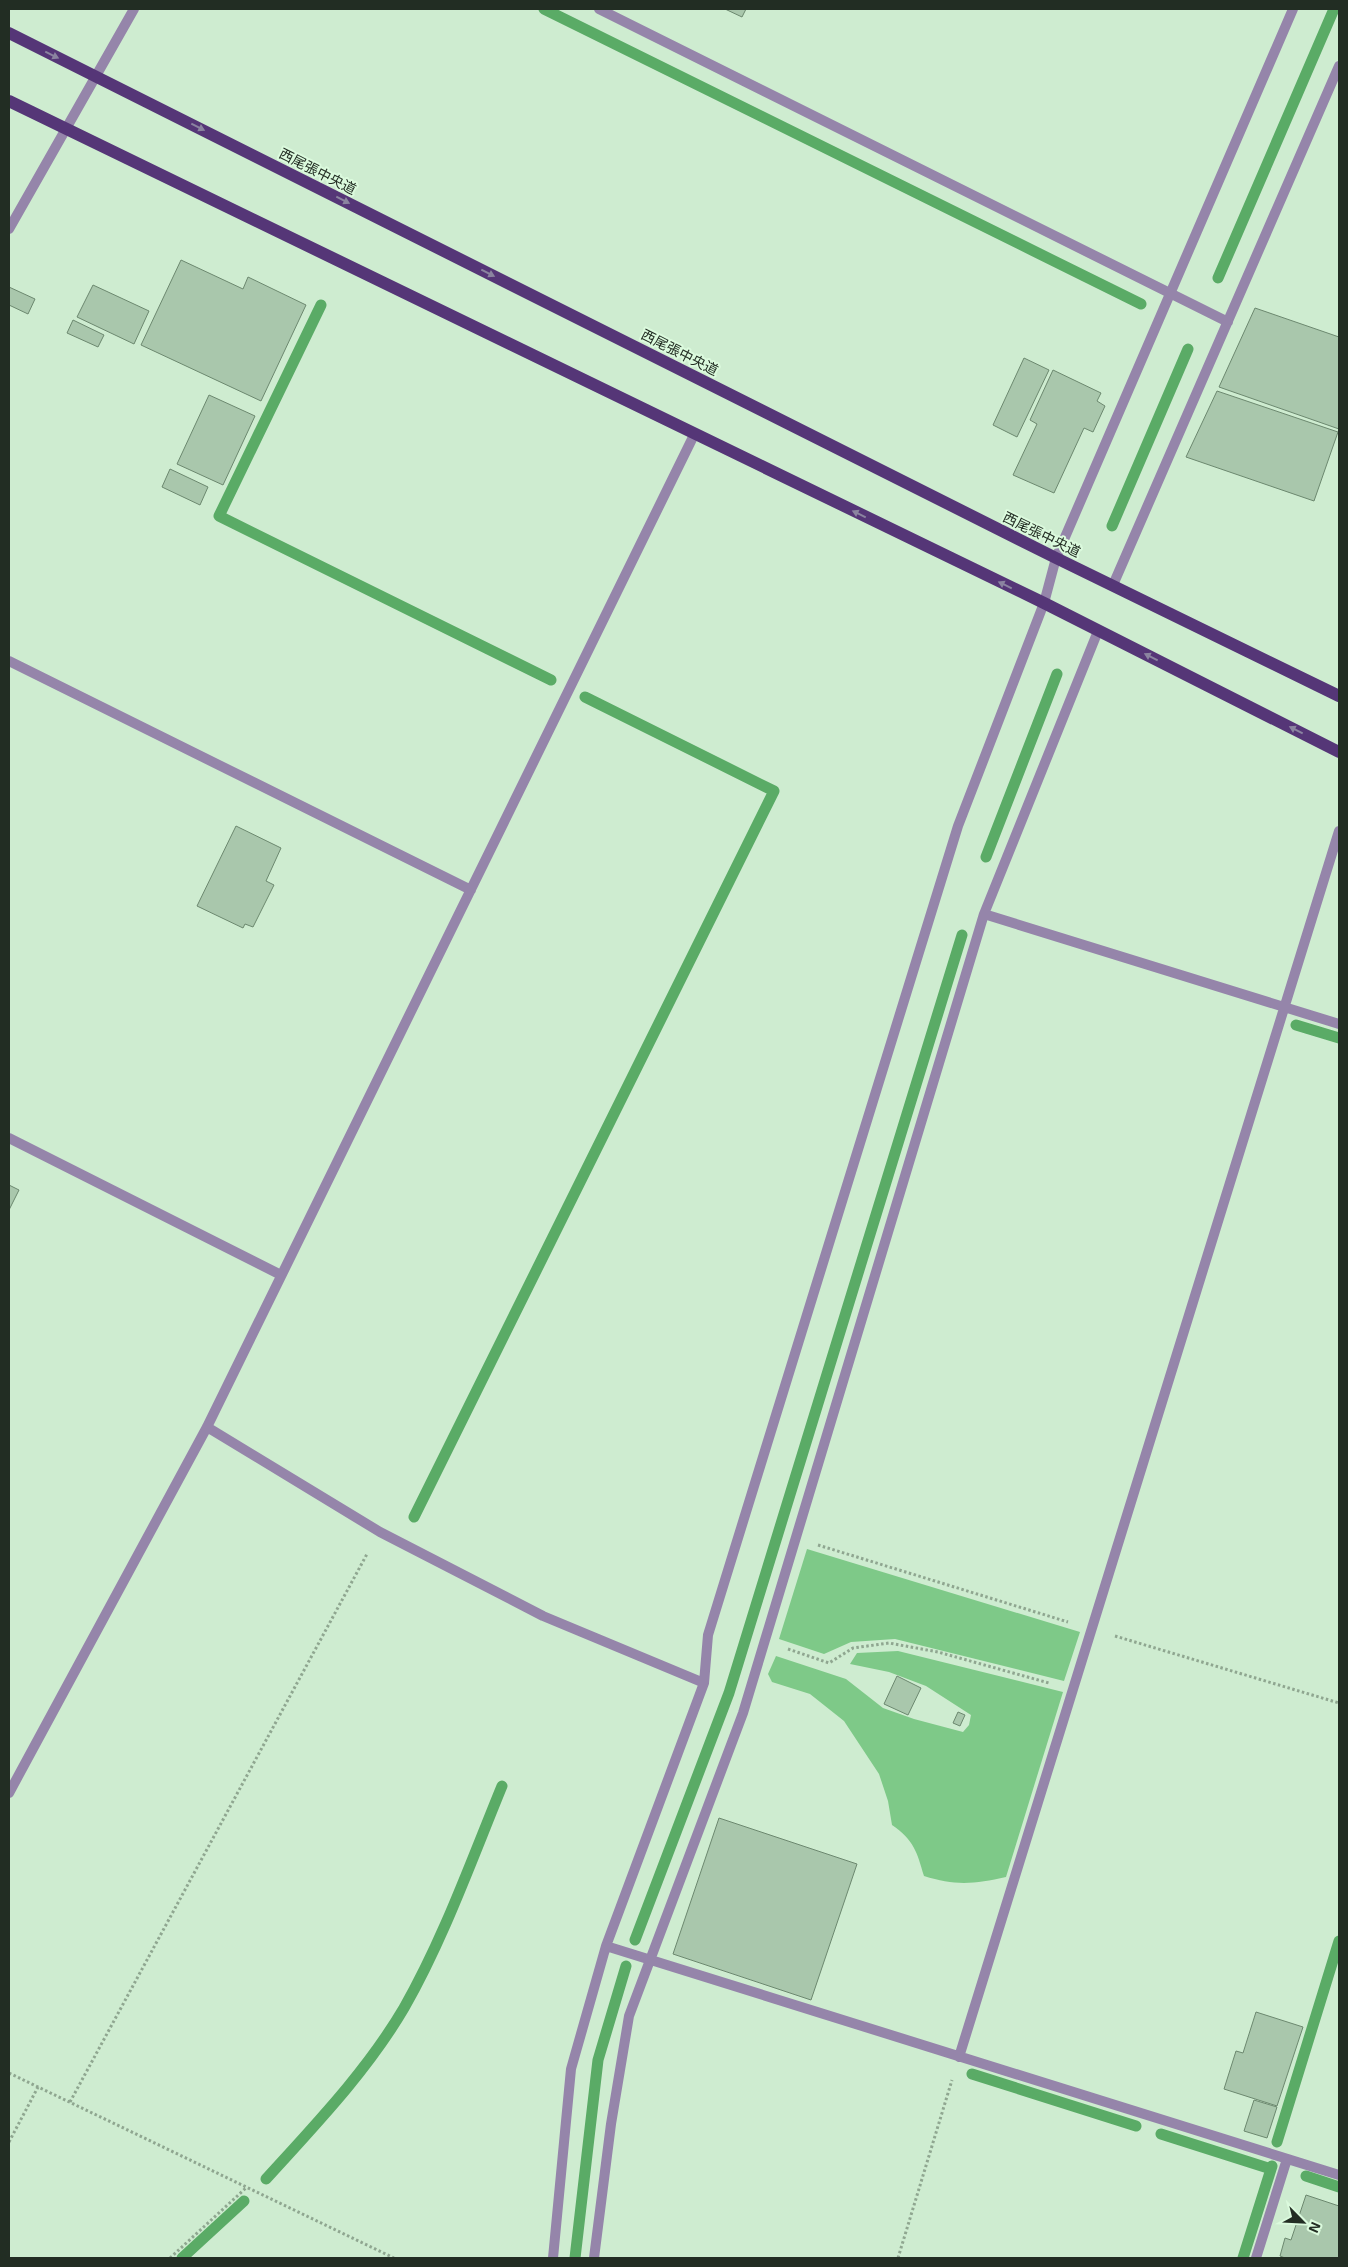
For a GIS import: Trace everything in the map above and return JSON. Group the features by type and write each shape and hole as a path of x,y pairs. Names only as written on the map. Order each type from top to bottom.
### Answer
{"main road":[{"name":"西尾張中央道","path":"9,33 1056,558 1339,696"},
{"path":"9,101 1044,604 1339,752"}],"street":[{"path":"9,228 97,77 134,9"},
{"path":"598,9 1228,322"},
{"path":"553,2258 571,2069 606,1946 704,1683 708,1635 955,836 1044,604 1056,558 1293,9"},
{"path":"1113,585 1339,66"},
{"path":"9,1793 207,1427 694,435"},
{"path":"594,2258 611,2124 629,2016 743,1712 984,914 1098,631"},
{"path":"9,661 471,890"},
{"path":"959,2057 1339,831"},
{"path":"984,914 1339,1024"},
{"path":"9,1138 281,1275"},
{"path":"207,1427 380,1532 543,1616 704,1683"},
{"path":"606,1946 1339,2175"},
{"path":"1256,2258 1287,2159"}],"path":[{"path":"70,2102 380,1532"},
{"path":"764,1641 828,1663 853,1648 889,1643 938,1652 1072,1690"},
{"path":"898,2258 959,2057"},
{"path":"9,2073 394,2258"},
{"path":"9,2142 38,2087"},
{"path":"170,2258 247,2187"}],"green space":[{"path":"807,1549 1080,1632 1064,1681 895,1639 851,1642 824,1654 779,1639"},
{"path":"898,1651 1063,1692 1006,1877 955,1883 924,1876 914,1847 892,1825 888,1801 879,1774 844,1721 810,1694 772,1682 768,1674 776,1656 846,1679 883,1708 914,1719 963,1732 969,1725 971,1715 926,1686 889,1672 850,1664 857,1653"}],"building":[{"path":"725,9 746,9 742,17"},
{"path":"181,260 243,289 248,277 306,305 261,401 141,345"},
{"path":"93,285 149,311 134,344 77,317"},
{"path":"9,287 35,299 28,314 9,305"},
{"path":"1255,308 1339,337 1339,429 1219,387"},
{"path":"73,320 104,335 98,347 67,333"},
{"path":"1024,358 1049,370 1017,437 993,425"},
{"path":"1053,370 1101,393 1097,401 1105,406 1093,432 1084,428 1054,493 1013,475 1037,424 1030,420"},
{"path":"1217,391 1338,432 1314,501 1186,457"},
{"path":"209,395 255,416 223,485 177,464"},
{"path":"170,469 208,487 200,505 162,487"},
{"path":"236,826 281,848 266,881 274,885 253,927 245,924 243,928 197,906"},
{"path":"9,1185 19,1190 9,1210"},
{"path":"897,1676 921,1688 908,1715 884,1704"},
{"path":"958,1712 965,1715 960,1726 953,1723"},
{"path":"719,1818 857,1864 811,2000 673,1954"},
{"path":"1256,2012 1303,2027 1277,2106 1224,2089 1236,2051 1243,2053"},
{"path":"1254,2100 1277,2107 1267,2138 1244,2131"},
{"path":"1306,2195 1339,2206 1339,2258 1285,2258 1280,2256 1285,2238 1291,2240"}],"waterway":[{"path":"544,9 1141,304"},
{"path":"1218,278 1334,9"},
{"path":"321,305 219,516 551,680"},
{"path":"1112,526 1188,349"},
{"path":"986,857 1057,674"},
{"path":"414,1517 774,791 585,697"},
{"path":"635,1940 729,1693 962,935"},
{"path":"1296,1025 1339,1038"},
{"path":"266,2179 357,2076 404,2008 432,1955 502,1786"},
{"path":"1277,2142 1339,1941"},
{"path":"575,2258 598,2060 626,1966"},
{"path":"972,2074 1136,2126"},
{"path":"1161,2134 1271,2169"},
{"path":"1243,2258 1272,2166"},
{"path":"1306,2176 1339,2187"},
{"path":"182,2258 244,2201"}]}
